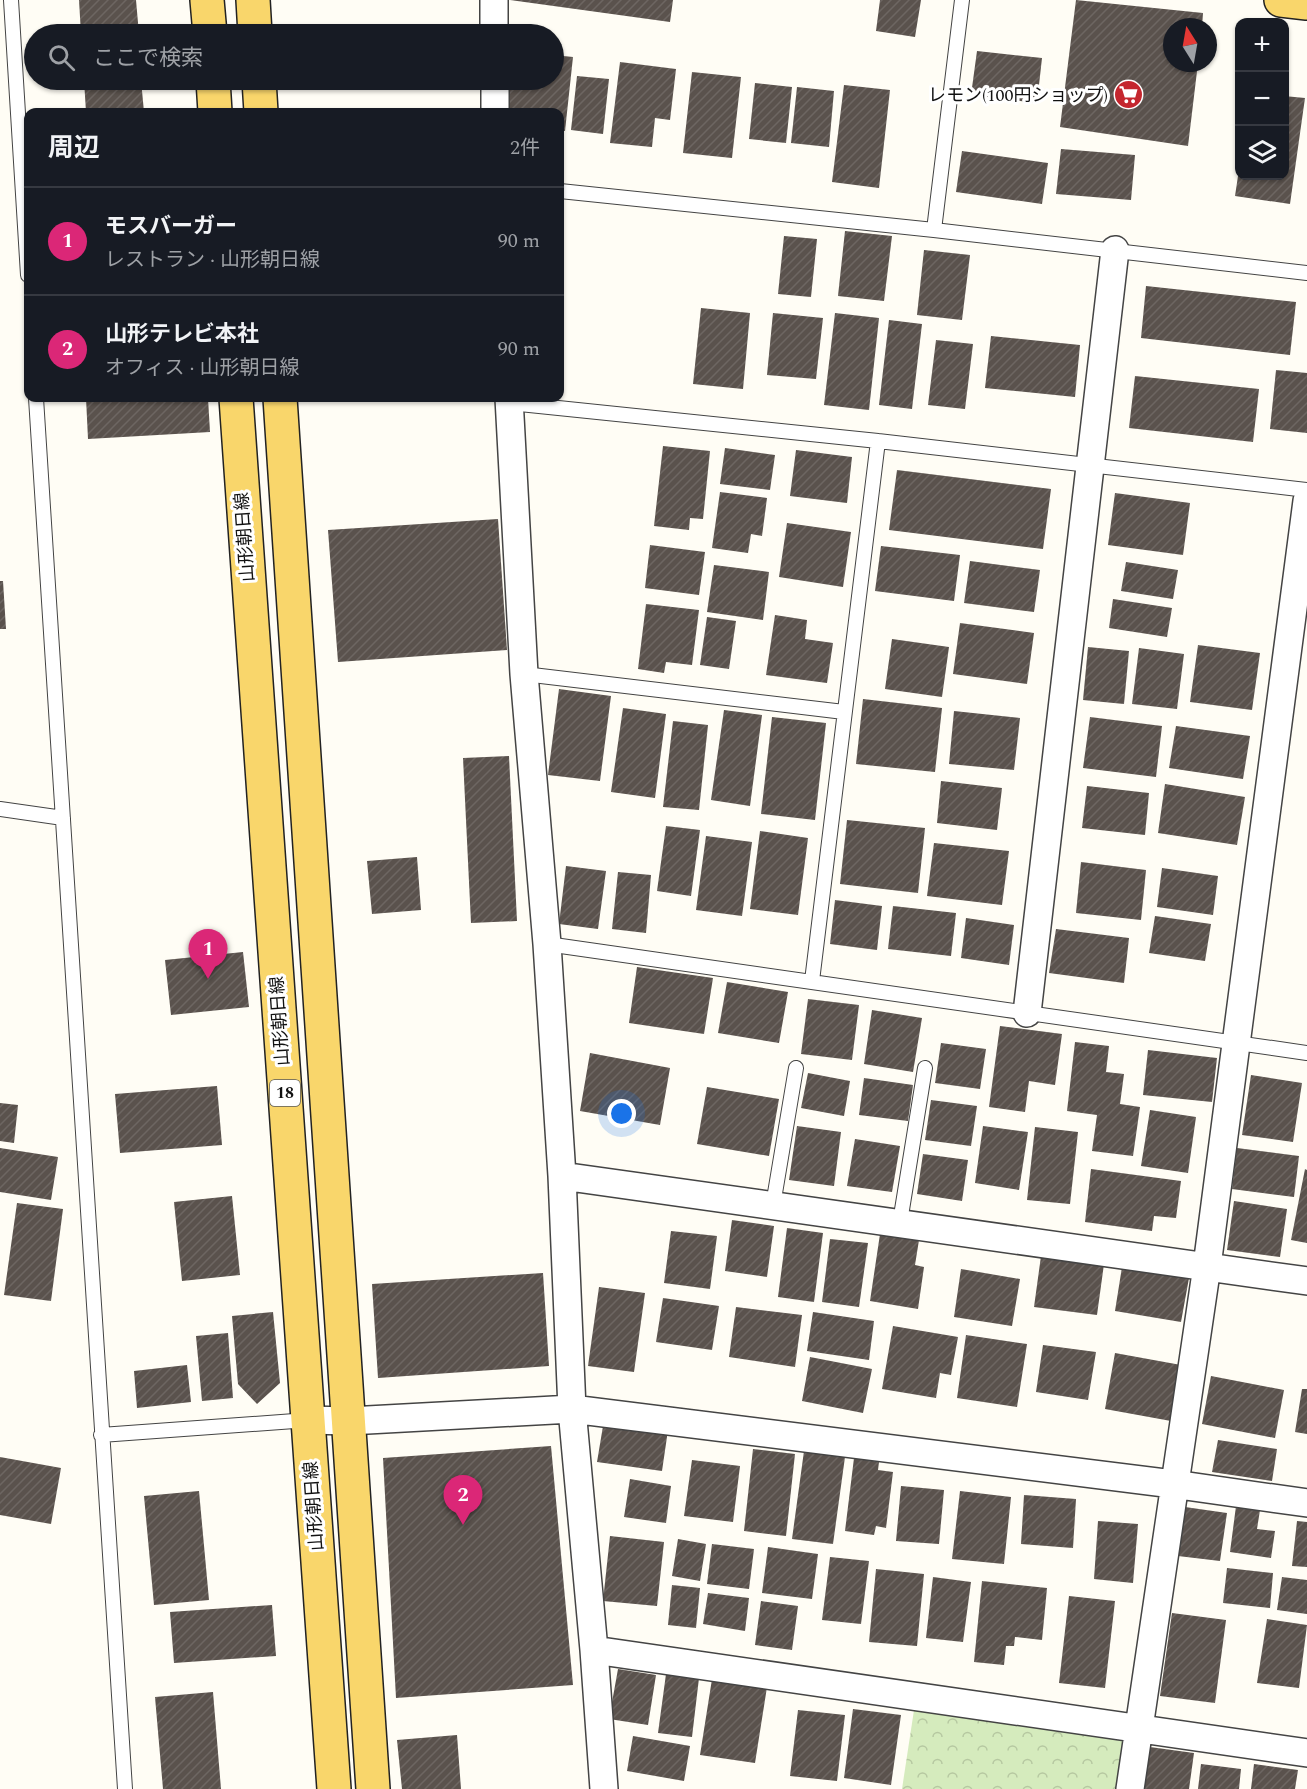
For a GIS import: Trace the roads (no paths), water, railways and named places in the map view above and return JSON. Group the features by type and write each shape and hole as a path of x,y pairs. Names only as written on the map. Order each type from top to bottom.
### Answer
{"main road":[{"path":"207,0 209,24"},
{"path":"253,0 254,24"},
{"path":"1281,0 1307,3"},
{"path":"214,90 215,108"},
{"path":"259,90 261,108"},
{"name":"山形朝日線","path":"236,402 334,1789"},
{"name":"18","path":"280,402 373,1789"}],"street":[{"path":"494,0 494,24"},
{"path":"495,90 495,108"},
{"path":"1027,1013 1115,250"},
{"path":"510,402 524,674 547,944 562,1176 572,1409 594,1650 603,1789"},
{"path":"1130,1789 1206,1266 1307,501"},
{"path":"562,1176 1307,1281"},
{"path":"308,1420 349,1421 572,1409 1173,1484 1307,1503"},
{"path":"594,1650 1307,1753"}],"lane":[{"path":"11,0 24,210"},
{"path":"934,230 962,0"},
{"path":"564,191 934,230 1307,273"},
{"path":"36,402 125,1789"},
{"path":"528,402 1307,490"},
{"path":"812,981 878,441"},
{"path":"524,674 844,712"},
{"path":"0,809 63,818"},
{"path":"547,944 812,981 1236,1045 1307,1053"},
{"path":"773,1205 796,1068"},
{"path":"900,1222 925,1068"},
{"path":"101,1435 308,1420"}],"place":[{"name":"レモン(100円ショップ)","path":"1129,95"},
{"name":"モスバーガー","path":"208,979"},
{"name":"山形テレビ本社","path":"463,1525"}]}
